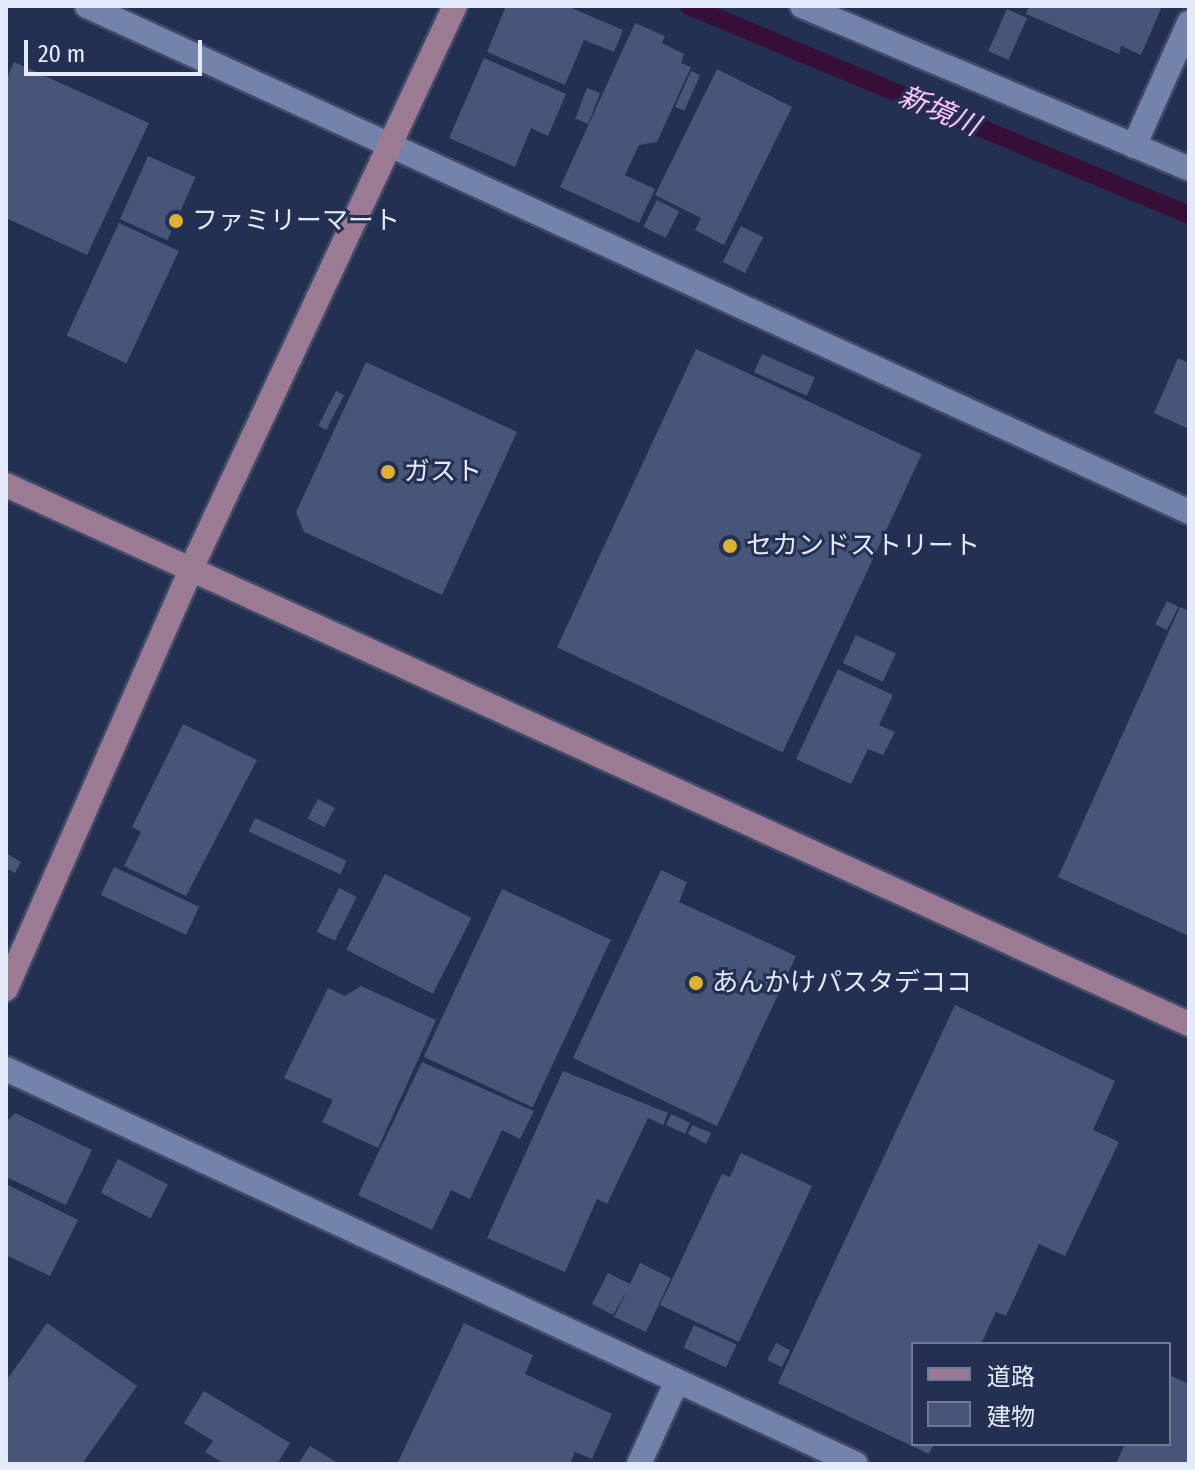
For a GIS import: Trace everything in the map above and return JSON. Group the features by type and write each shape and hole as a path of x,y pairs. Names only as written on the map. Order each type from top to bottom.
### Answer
{"street":[{"path":"87,6 1189,512"},
{"path":"6,989 191,569 455,6"},
{"path":"815,9 1189,169"},
{"path":"1134,146 1189,23"},
{"path":"6,485 1189,1024"},
{"path":"6,1069 856,1464"},
{"path":"639,1464 677,1381"}],"building":[{"path":"506,6 567,6 623,30 614,52 584,40 565,85 487,52"},
{"path":"1029,6 1162,6 1141,55 1121,46 1119,54 1026,14"},
{"path":"1007,9 1027,18 1008,60 988,51"},
{"path":"635,23 665,36 662,43 684,54 681,63 691,67 657,142 639,145 625,175 655,189 639,223 560,187"},
{"path":"484,58 566,94 548,136 531,128 515,167 449,138"},
{"path":"14,62 149,123 87,255 6,218 6,80"},
{"path":"717,69 792,107 724,245 695,230 701,218 655,195"},
{"path":"691,71 700,75 684,111 675,107"},
{"path":"587,88 600,93 588,124 575,119"},
{"path":"148,156 196,177 167,240 120,219"},
{"path":"657,200 679,211 666,238 643,227"},
{"path":"119,223 179,251 126,363 67,335"},
{"path":"741,226 763,237 745,273 723,262"},
{"path":"696,349 922,454 783,752 557,647"},
{"path":"762,354 815,378 807,396 754,372"},
{"path":"1178,358 1189,363 1189,429 1154,413"},
{"path":"366,362 517,432 442,595 304,532 296,512"},
{"path":"336,391 344,395 326,430 318,426"},
{"path":"1167,601 1179,607 1167,630 1155,624"},
{"path":"1180,607 1189,611 1189,936 1058,877"},
{"path":"856,635 896,654 883,682 843,663"},
{"path":"838,669 893,695 879,725 895,732 883,755 868,749 851,784 796,759"},
{"path":"183,724 257,760 186,896 124,866 141,832 132,827"},
{"path":"318,799 335,808 324,827 308,818"},
{"path":"255,818 347,861 340,874 249,832"},
{"path":"6,853 21,862 15,873 6,868"},
{"path":"114,867 199,907 186,935 101,895"},
{"name":"あんかけパスタデココ","path":"661,870 687,882 679,902 796,956 717,1126 573,1058"},
{"path":"385,874 471,918 433,994 346,950"},
{"path":"339,888 357,897 335,941 317,932"},
{"path":"502,889 611,940 533,1107 424,1057"},
{"path":"361,986 436,1020 378,1148 322,1122 333,1100 284,1078 328,988 345,996"},
{"path":"955,1005 1115,1081 1093,1130 1119,1142 1065,1256 1039,1244 1006,1316 996,1312 982,1342 911,1342 911,1446 778,1383"},
{"path":"422,1062 534,1111 520,1139 502,1130 470,1199 451,1190 432,1230 358,1195"},
{"path":"563,1071 668,1113 663,1125 648,1118 607,1204 597,1199 565,1272 487,1238"},
{"path":"15,1113 92,1150 66,1205 6,1177 6,1122"},
{"path":"671,1114 690,1123 685,1134 666,1125"},
{"path":"692,1125 711,1133 706,1144 688,1134"},
{"path":"741,1153 812,1186 739,1342 660,1305 722,1174 730,1177"},
{"path":"118,1159 168,1184 151,1218 101,1193"},
{"path":"6,1184 78,1220 50,1276 6,1255"},
{"path":"640,1263 671,1278 646,1332 614,1317 628,1289 613,1315 592,1304 608,1273 630,1284"},
{"path":"47,1323 137,1386 82,1464 6,1464 6,1381"},
{"path":"464,1323 533,1355 525,1374 612,1414 592,1459 575,1452 570,1464 397,1464"},
{"path":"694,1325 737,1345 726,1368 683,1348"},
{"path":"776,1343 790,1350 782,1367 767,1360"},
{"path":"1171,1376 1189,1384 1189,1464 1116,1464 1124,1446 1171,1446"},
{"path":"204,1391 290,1443 277,1464 225,1464 205,1452 213,1441 184,1423"},
{"path":"310,1446 339,1464 298,1464"},
{"path":"912,1446 933,1446 929,1454"}],"waterway":[{"name":"新境川","path":"689,6 1189,215"}],"place":[{"name":"ファミリーマート","path":"176,221"},
{"name":"ガスト","path":"388,472"},
{"name":"セカンドストリート","path":"730,546"},
{"name":"あんかけパスタデココ","path":"696,983"}]}
